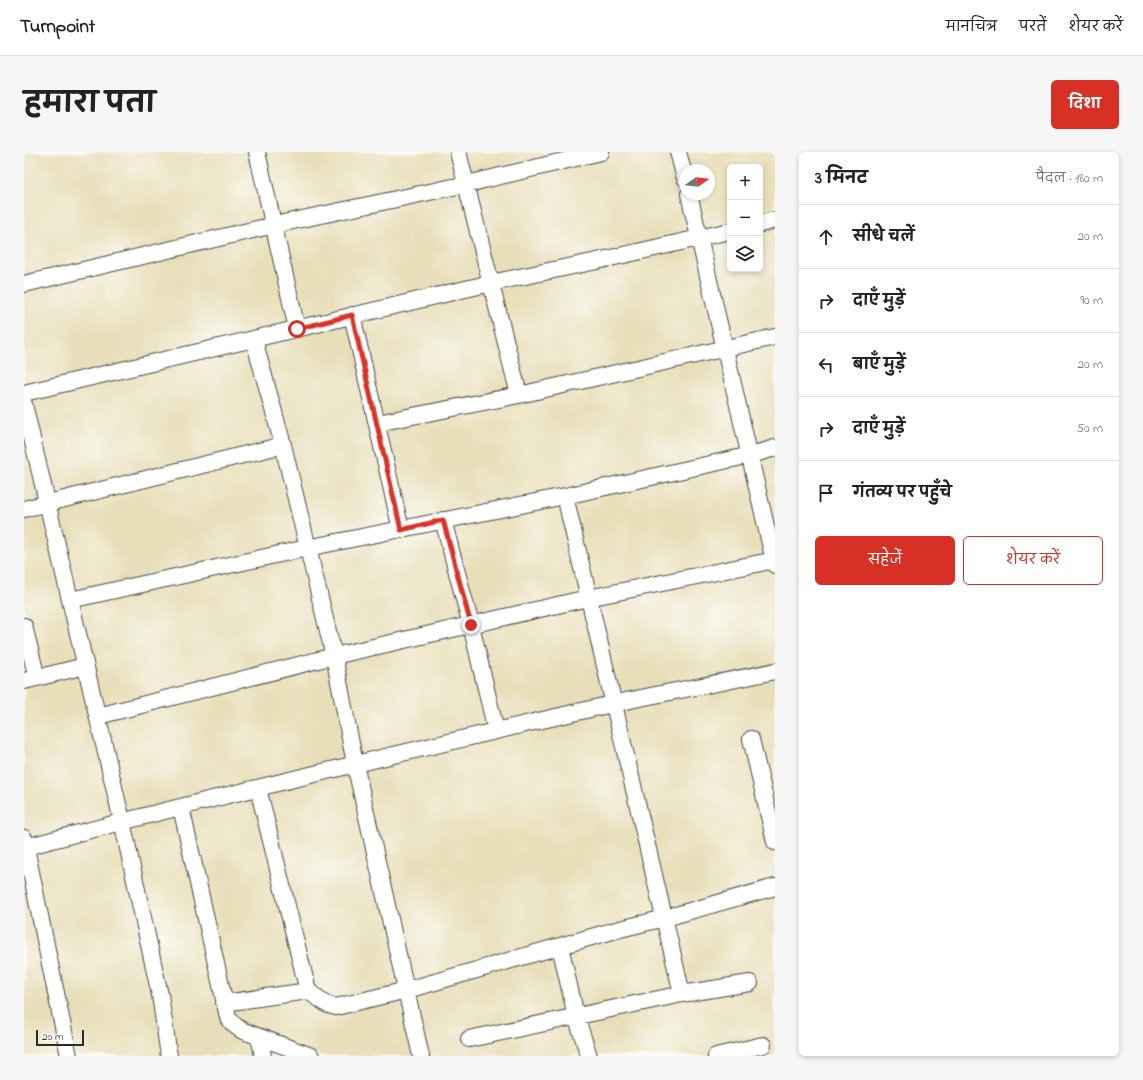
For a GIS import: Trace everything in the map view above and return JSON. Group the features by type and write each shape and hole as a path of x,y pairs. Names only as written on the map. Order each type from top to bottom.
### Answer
{"street":[{"path":"257,152 297,329"},
{"path":"458,152 519,395"},
{"path":"24,284 274,225 467,184 601,152"},
{"path":"678,152 681,164"},
{"path":"98,716 334,656 588,598 775,561 690,200"},
{"path":"763,223 775,220"},
{"path":"24,393 491,283 727,232"},
{"path":"352,315 401,530"},
{"path":"377,423 519,395 775,337"},
{"path":"254,340 282,445 334,656 355,764 421,1056"},
{"path":"24,404 122,821 160,995 169,1056"},
{"path":"24,509 282,445"},
{"path":"70,600 308,548 565,496 750,455 775,448"},
{"path":"565,496 682,994"},
{"path":"443,520 471,625 496,731"},
{"path":"24,626 30,680 85,666"},
{"path":"69,1056 25,842 122,821 496,731 775,670"},
{"path":"751,739 775,842"},
{"path":"258,788 308,991 328,1005 336,1007 407,990 775,887"},
{"path":"181,807 228,1017 233,1024 259,1037 311,1056"},
{"path":"560,946 576,1016 589,1056"},
{"path":"469,1039 682,994 750,983"},
{"path":"224,1003 308,991"},
{"path":"259,1037 263,1056"},
{"path":"716,1056 763,1045"}],"route":[{"path":"297,329 352,315 401,530 443,520 471,625"}]}
